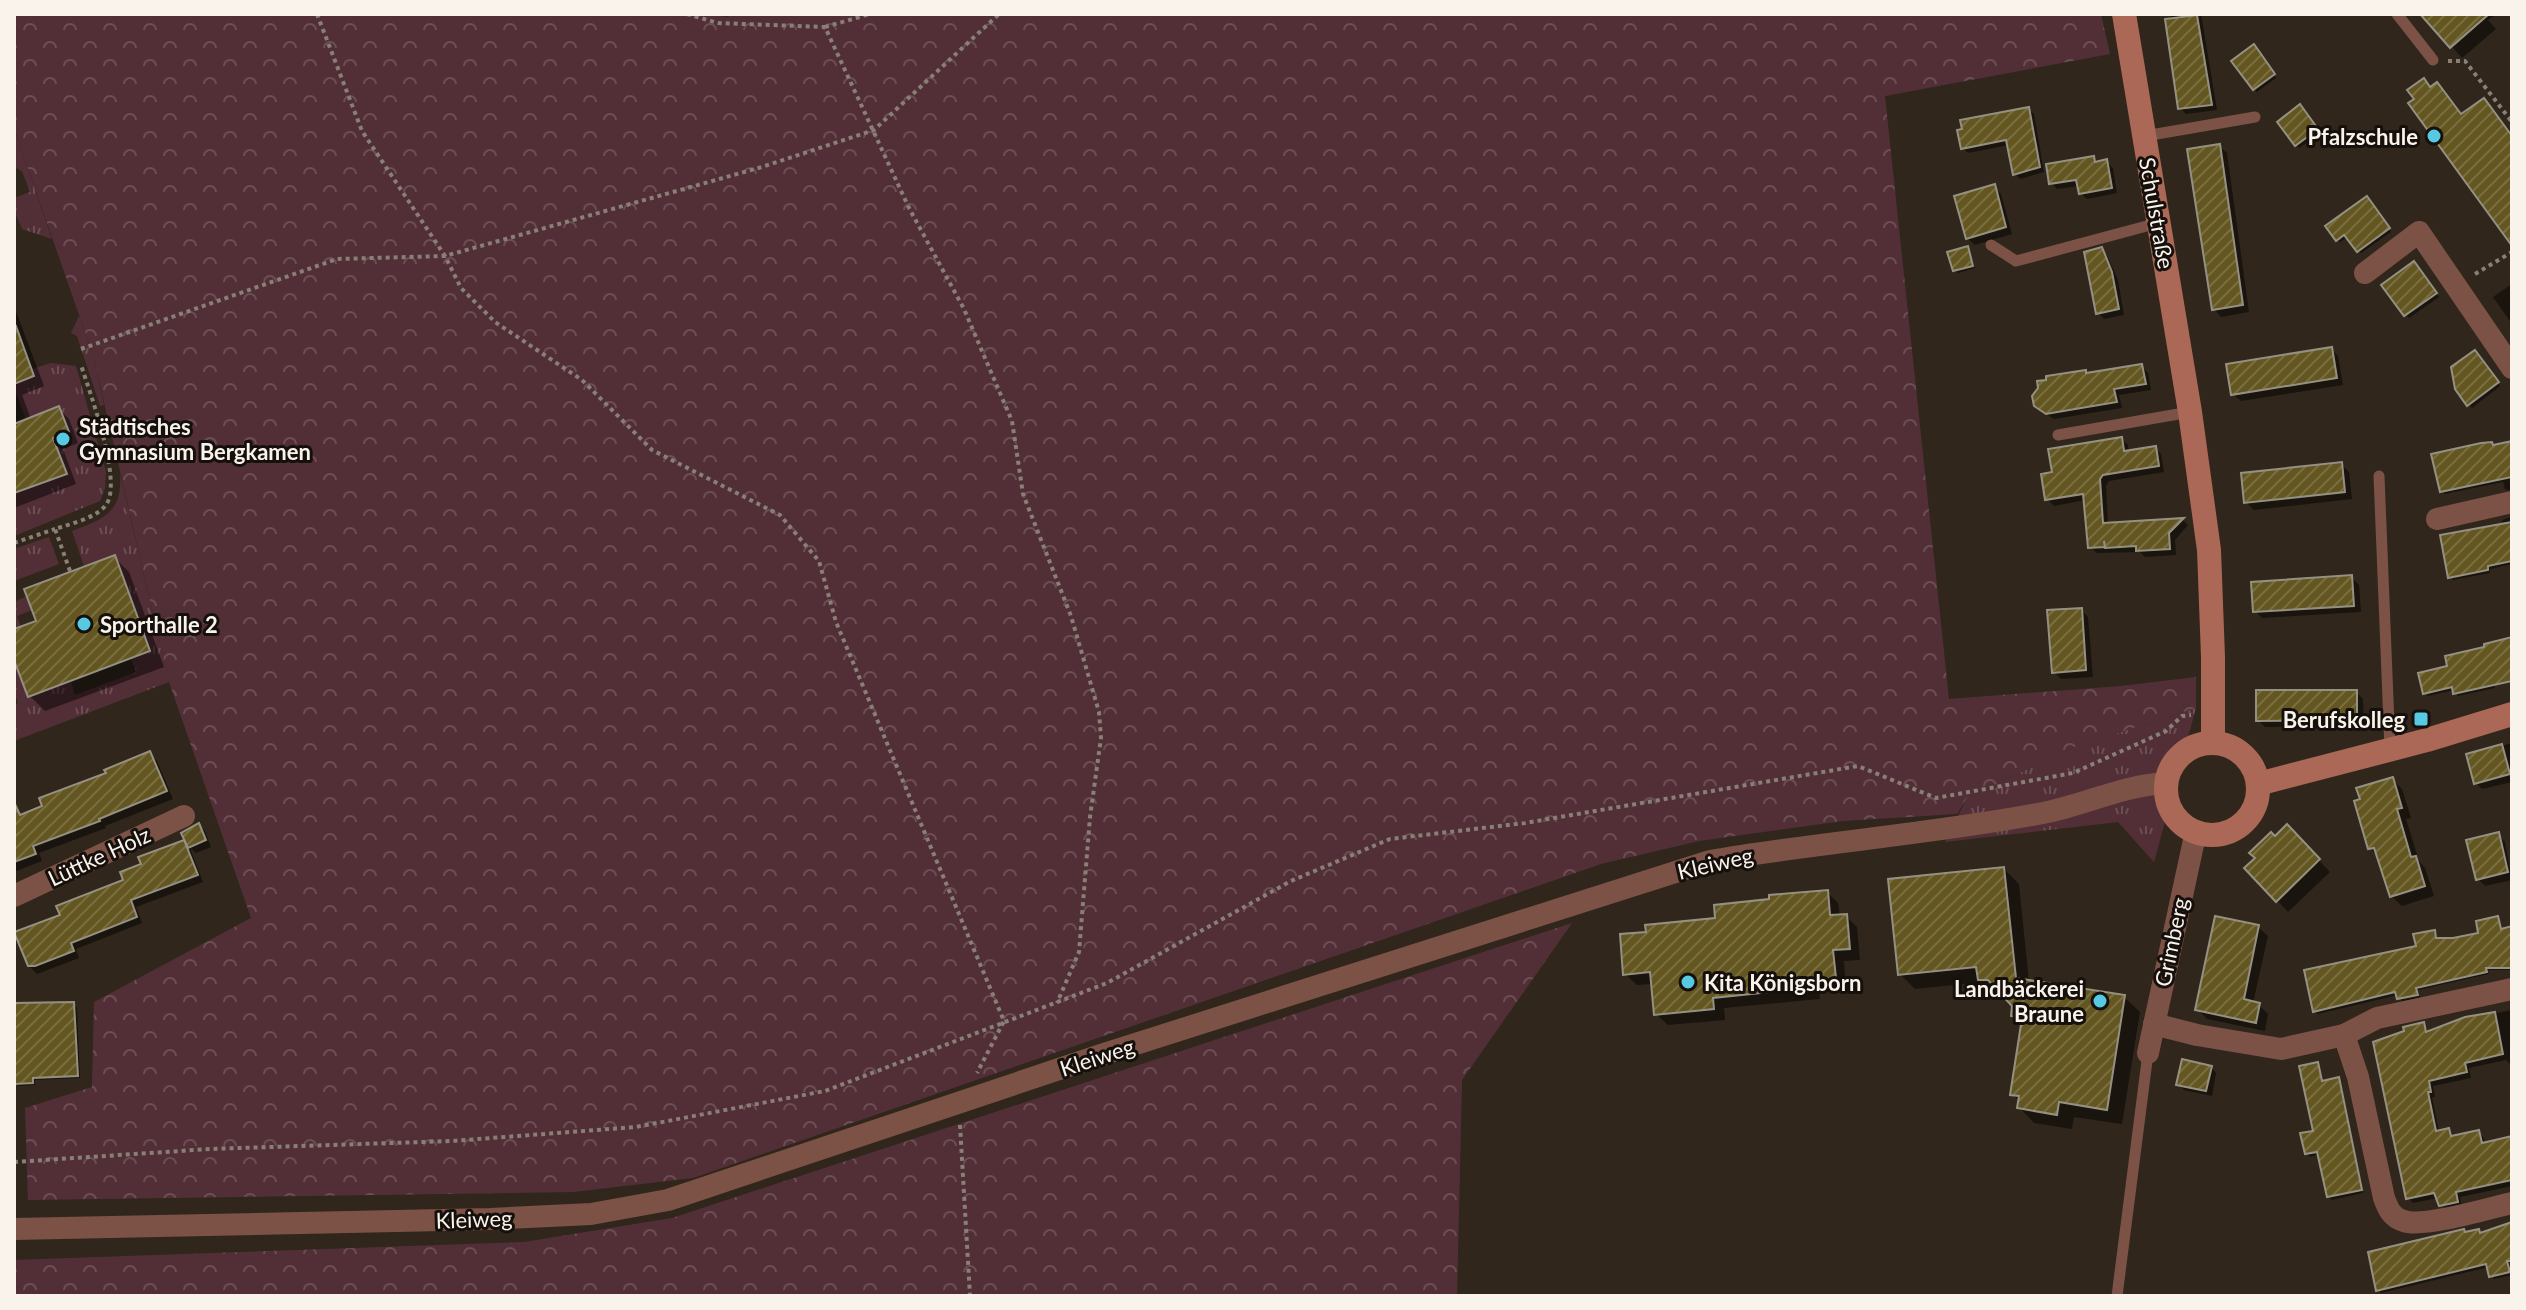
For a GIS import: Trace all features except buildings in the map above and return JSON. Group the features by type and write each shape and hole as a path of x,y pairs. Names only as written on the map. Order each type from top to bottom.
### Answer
{"main road":[{"name":"Schulstraße","path":"2124,14 2190,412 2209,550 2213,743"},
{"path":"2258,784 2512,714"},
{"path":"2213,743 2226,745 2248,760 2258,784 2257,798 2244,822 2220,834 2196,831 2178,819 2167,796 2170,770 2187,750 2213,743"}],"street":[{"path":"2365,273 2419,232 2512,368"},
{"path":"2437,519 2512,502"},
{"name":"Kleiweg","path":"14,1229 591,1214 668,1200 1116,1050 1710,861 2047,813 2140,784 2167,783"},
{"name":"Lüttke Holz","path":"14,896 184,816"},
{"name":"Grimberg","path":"2148,1053 2196,831"},
{"path":"2154,1024 2197,1035 2281,1049 2344,1035 2377,1018 2512,989"},
{"path":"2344,1035 2358,1077 2384,1198 2391,1214 2404,1222 2421,1222 2512,1203"}],"lane":[{"path":"2397,14 2433,60"},
{"path":"2144,137 2255,117"},
{"path":"1991,245 2016,261 2159,223"},
{"path":"2058,435 2190,412"},
{"path":"2379,476 2390,750"},
{"path":"2117,1296 2148,1053"}],"path":[{"path":"317,14 362,131 445,256 461,288 495,322 582,380 652,450 780,515 819,561 836,622 1004,1021"},
{"path":"687,14 718,23 825,27 870,14"},
{"path":"81,349 337,259 445,256 762,167 874,130 999,14"},
{"path":"825,27 909,208 964,309 1012,421 1023,494 1071,616 1099,712 1101,738 1090,817 1079,952 1056,1004"},
{"path":"2433,60 2465,61 2512,122"},
{"path":"2456,286 2512,252"},
{"path":"14,543 83,519 105,506 111,493 112,473 81,365"},
{"path":"55,529 70,571"},
{"path":"14,1162 210,1149 452,1141 636,1127 825,1091 1107,983 1291,881 1390,839 1525,823 1858,766 1936,798 2073,773 2166,731 2182,716 2213,714"},
{"path":"970,1296 959,1103 1004,1021"}],"green space":[{"path":"14,14 705,14 727,17 736,14 2101,14 2110,54 1885,96 1949,699 2196,677 2196,708 2074,747 1967,798 1957,814 1843,821 1699,841 1601,864 693,1178 573,1192 28,1200 25,1108 92,1087 94,1002 251,918 169,682 93,355 14,128"},
{"path":"14,128 52,239 22,229 14,210 14,198 30,192 22,171 14,167"},
{"path":"79,316 93,355 104,405 100,406 77,336 71,333"},
{"path":"51,363 76,366 106,472 105,488 100,501 14,536 14,493 66,474 53,438 69,432 59,407 26,419 14,388 14,384 34,376 32,369"},
{"path":"120,473 169,682 14,741 14,705 18,703 14,692 14,660 71,681 75,695 136,672 131,658 150,651 115,555 84,566 72,531 102,518 115,505"},
{"path":"49,537 59,564 14,581 14,549"},
{"path":"27,596 32,610 17,616 21,627 14,629 14,602"},
{"path":"2196,708 2154,862 2118,822 1945,842 1967,798 2074,747"},
{"path":"1572,923 1462,1080 1457,1296 14,1296 14,1260 524,1242 672,1218"}],"place":[{"name":"Pfalzschule","path":"2434,136"},
{"name":"Städtisches Gymnasium Bergkamen","path":"63,439"},
{"name":"Sporthalle 2","path":"84,624"},
{"name":"Berufskolleg","path":"2421,719"},
{"name":"Kita Königsborn","path":"1688,982"},
{"name":"Landbäckerei Braune","path":"2100,1001"}]}
